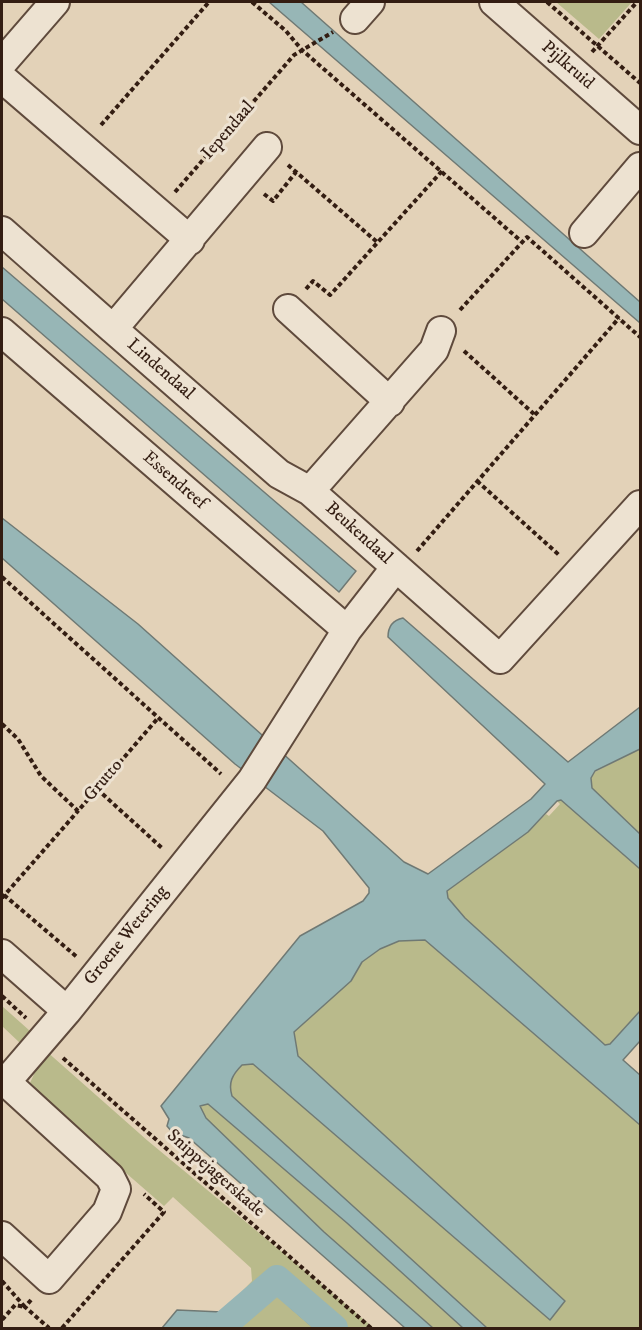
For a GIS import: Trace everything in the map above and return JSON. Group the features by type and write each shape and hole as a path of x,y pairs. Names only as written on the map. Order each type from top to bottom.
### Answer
{"street":[{"path":"2,63 55,2"},
{"name":"Pijlkruid","path":"494,2 640,130"},
{"path":"2,78 190,240"},
{"name":"Lindendaal","path":"267,147 113,328 279,474 310,491"},
{"path":"585,233 640,167"},
{"path":"2,231 113,328"},
{"path":"288,309 390,402"},
{"name":"Beukendaal","path":"441,331 434,350 310,491 500,659 640,505"},
{"name":"Essendreef","path":"2,332 346,630"},
{"name":"Groene Wetering","path":"116,1189 102,1167 6,1082 67,1011 247,786 346,630 398,569"},
{"path":"2,954 67,1011"},
{"path":"2,1236 49,1279 107,1212 116,1189"}],"path":[{"path":"81,148 209,2"},
{"path":"252,2 286,31 302,50 522,242"},
{"path":"547,2 640,83"},
{"path":"574,73 637,2"},
{"name":"Iependaal","path":"157,213 294,55 355,16"},
{"path":"237,122 377,243"},
{"path":"288,309 313,281 330,295 442,171"},
{"path":"534,414 441,331 526,237 640,337"},
{"path":"398,569 619,318"},
{"path":"477,481 580,573"},
{"path":"2,577 158,718 247,786"},
{"name":"Grutto","path":"2,724 18,739 41,776 78,811 158,718"},
{"path":"97,789 183,867"},
{"path":"78,811 3,897 97,974"},
{"name":"Snippejagerskade","path":"42,1038 371,1329"},
{"path":"62,1329 164,1212 138,1189 116,1189"},
{"path":"2,1281 25,1306 15,1305 2,1320"}],"green space":[{"path":"556,2 632,2 599,39"},
{"path":"640,749 640,834 592,788 591,778 595,772"},
{"path":"561,800 640,869 640,1011 610,1044 605,1045 465,918 448,898 447,891 528,832 546,814 549,816 560,804 557,801"},
{"path":"425,940 640,1125 640,1328 487,1328 231,1096 231,1083 236,1072 242,1065 253,1064 550,1320 565,1301 298,1056 294,1032 351,981 362,962 380,949 399,941"},
{"path":"2,1006 30,1031 20,1043 2,1026"},
{"path":"45,1050 148,1141 374,1328 347,1328 304,1290 290,1307 314,1328 218,1328 222,1312 252,1281 251,1268 173,1197 164,1206 35,1094 30,1083"},
{"path":"203,1104 208,1104 347,1223 463,1328 433,1328 324,1232 206,1118 199,1109"}],"water":[{"path":"269,2 301,2 640,302 640,323"},
{"path":"2,267 356,571 339,592 2,299"},
{"path":"2,518 138,624 404,862 428,874 531,799 545,784 388,637 390,627 396,620 403,618 568,762 640,707 640,749 595,771 591,778 592,788 640,834 640,869 561,800 557,801 528,832 447,891 448,898 465,918 605,1045 610,1044 640,1011 640,1041 623,1060 640,1075 640,1125 425,940 399,941 380,949 362,962 351,981 294,1032 298,1056 565,1301 550,1320 253,1064 242,1065 236,1072 231,1083 232,1096 487,1328 463,1328 347,1223 208,1104 200,1106 206,1118 324,1232 433,1328 405,1328 189,1138 172,1132 167,1126 169,1119 161,1106 300,936 363,901 369,893 369,888 323,831 235,764 2,558"},
{"path":"304,1290 347,1328 314,1328 290,1307"},
{"path":"177,1310 222,1312 218,1328 162,1328"}],"waterway":[{"path":"220,1328 277,1279 334,1328"}]}
